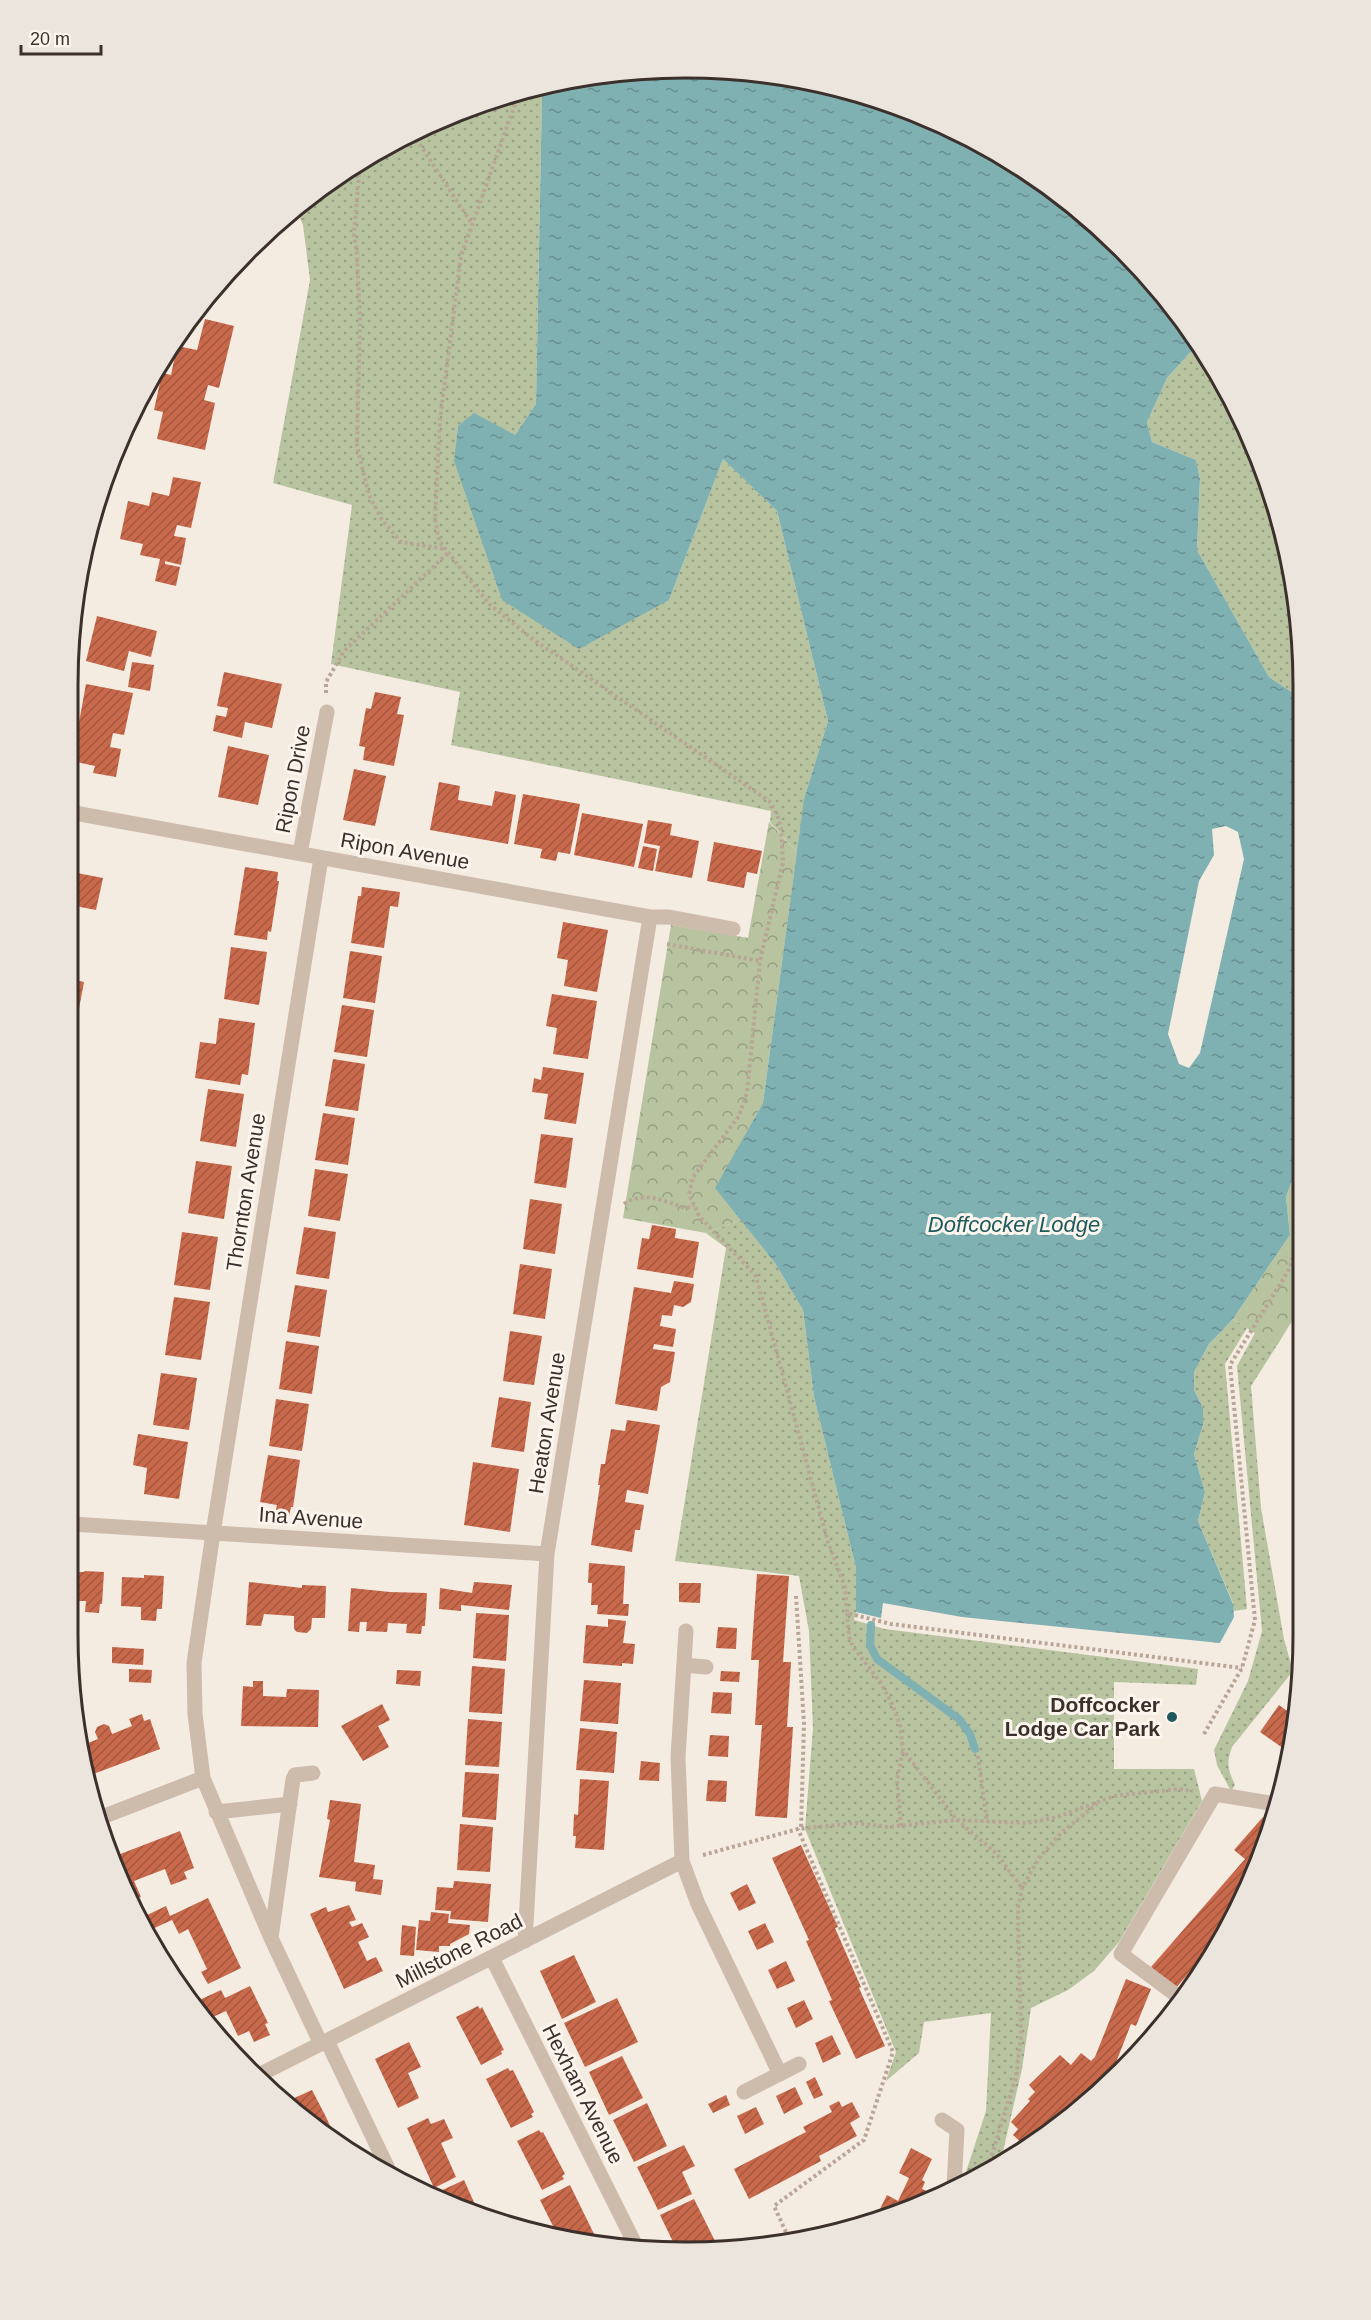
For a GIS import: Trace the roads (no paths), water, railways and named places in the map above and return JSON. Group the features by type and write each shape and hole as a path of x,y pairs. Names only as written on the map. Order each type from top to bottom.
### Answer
{"street":[{"name":"Ripon Drive","path":"300,853 327,712"},
{"name":"Ripon Avenue","path":"78,814 650,917 669,917 733,929"},
{"name":"Thornton Avenue","path":"321,858 213,1533 195,1663 195,1714 203,1778 216,1812 270,1938 385,2162"},
{"name":"Heaton Avenue","path":"525,1941 547,1554 650,917"},
{"name":"Ina Avenue","path":"78,1524 547,1554"},
{"path":"686,1631 678,1791 682,1861 698,1904 780,2074"},
{"path":"684,1665 706,1667"},
{"path":"270,1938 293,1779 296,1775 313,1773"},
{"path":"106,1816 203,1778"},
{"path":"1175,1994 1121,1954 1215,1794 1269,1803"},
{"path":"216,1812 290,1804"},
{"name":"Millstone Road","path":"265,2072 682,1861"},
{"name":"Hexham Avenue","path":"492,1958 633,2240"},
{"path":"744,2092 799,2064"},
{"path":"942,2120 957,2130 954,2179"}],"water":[{"name":"Doffcocker Lodge","path":"646,79 725,79 804,90 881,110 954,141 1023,180 1086,229 1142,285 1192,350 1167,378 1147,422 1152,442 1196,460 1200,479 1197,550 1269,677 1293,693 1293,1177 1286,1197 1290,1235 1233,1319 1209,1344 1194,1372 1194,1390 1203,1408 1203,1425 1194,1454 1205,1492 1198,1521 1233,1604 1234,1617 1220,1643 962,1617 883,1603 881,1618 856,1612 856,1568 814,1397 803,1310 775,1263 715,1188 763,1103 804,799 828,721 777,511 723,459 669,600 579,649 502,600 454,461 458,426 474,413 515,435 536,404 542,96 606,83","holes":["1226,826 1238,832 1244,859 1200,1053 1189,1068 1179,1064 1168,1034 1199,881 1214,855 1212,829"]}],"waterway":[{"path":"871,1625 870,1645 877,1659 959,1719 970,1734 975,1749"}],"place":[{"name":"Doffcocker Lodge Car Park","path":"1172,1717"}]}
